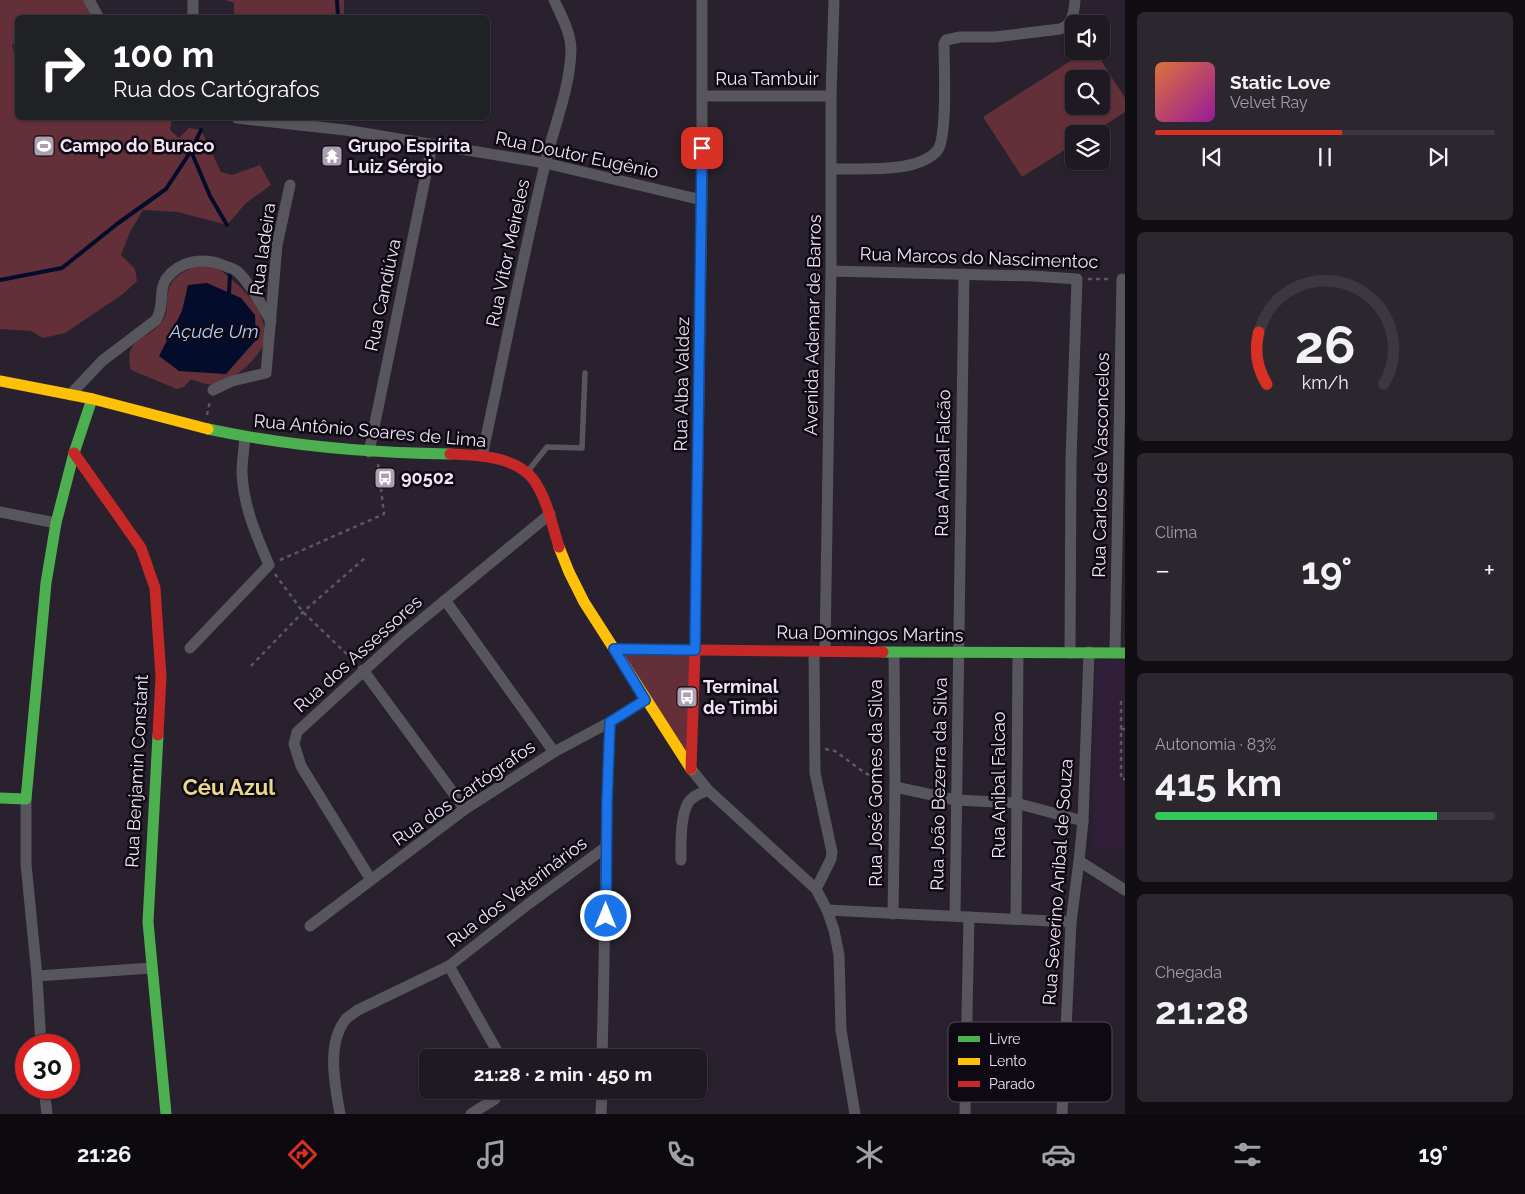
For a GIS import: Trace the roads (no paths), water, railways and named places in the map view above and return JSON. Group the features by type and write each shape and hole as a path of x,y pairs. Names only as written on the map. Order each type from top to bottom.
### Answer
{"street":[{"path":"89,0 97,15"},
{"path":"192,0 193,15"},
{"name":"Rua Vítor Meireles","path":"482,456 545,163 566,87 570,64 571,47 567,30 554,0"},
{"name":"Rua Alba Valdez","path":"690,769 695,650 702,200 702,0"},
{"name":"Avenida Ademar de Barros","path":"816,889 831,859 832,852 818,793 815,748 820,651 831,271 831,96 834,0"},
{"path":"832,169 891,168 915,163 929,157 938,150 944,130 944,53 946,40 960,37 995,37 1060,29 1068,25 1072,17 1075,0"},
{"name":"Rua Tambuir","path":"702,96 831,96"},
{"name":"Rua Doutor Eugênio","path":"255,120 345,130 545,163 702,200"},
{"name":"Rua Candiúva","path":"373,452 432,145"},
{"name":"Rua ladeira","path":"213,390 232,381 266,372 277,245 290,184"},
{"path":"70,395 102,361 156,320 162,306 164,282 171,272 186,263 203,260 237,271 248,284 271,321"},
{"name":"Rua Marcos do Nascimentoc","path":"831,271 1077,279"},
{"name":"Rua Aníbal Falcão","path":"958,653 964,274"},
{"name":"Rua Carlos de Vasconcelos","path":"1070,653 1071,460 1077,279"},
{"name":"Rua Carlos de Vasconcelos","path":"1120,652 1122,279"},
{"name":"Rua Antônio Soares de Lima","path":"0,381 92,399 204,429 285,444 373,452 482,456 511,464 527,472"},
{"path":"41,1034 27,874 26,799 46,583 56,523 74,453 92,399"},
{"path":"190,648 269,565 257,538 246,503 242,470 245,437"},
{"name":"Rua Benjamin Constant","path":"74,453 141,548 155,588 161,677 148,922 166,1114"},
{"path":"527,472 537,486 550,514 570,576 584,602 690,769 708,790 816,889 827,910 834,930 839,955 842,1030 855,1114"},
{"path":"0,512 56,523"},
{"name":"Rua dos Assessores","path":"371,880 302,766 294,744 297,732 363,670 550,514"},
{"path":"445,600 554,752"},
{"name":"Rua Domingos Martins","path":"614,649 958,653 1120,652"},
{"name":"Rua José Gomes da Silva","path":"893,914 895,787 894,652"},
{"name":"Rua Severino Aníbal de Souza","path":"1066,1022 1070,922 1083,821 1089,652"},
{"name":"Rua João Bezerra da Silva","path":"955,916 958,653"},
{"name":"Rua Anibal Falcao","path":"1016,918 1018,653"},
{"path":"363,670 464,809"},
{"name":"Rua dos Cartógrafos","path":"310,926 464,809 554,752 610,722 645,700"},
{"path":"602,1049 610,722"},
{"path":"895,787 956,800 1016,803 1083,821"},
{"path":"681,860 681,836 688,804 695,796 708,790"},
{"path":"0,798 26,799"},
{"name":"Rua dos Veterinários","path":"340,1114 336,1089 334,1048 339,1031 346,1018 358,1010 449,966 606,847"},
{"path":"1079,862 1125,890"},
{"path":"827,910 1070,922"},
{"path":"967,1022 969,917"},
{"name":"Rua dos Veterinários","path":"449,966 496,1049"},
{"path":"37,976 151,968"},
{"path":"45,1099 46,1114"},
{"path":"471,1114 495,1099"},
{"path":"601,1114 602,1099"}],"lane":[{"path":"527,472 547,447 582,448 585,373"}],"water":[{"name":"Açude Um","path":"207,283 241,298 255,315 256,340 226,374 179,371 159,356 182,311 188,285"}],"waterway":[{"path":"337,0 338,15"},
{"path":"0,280 62,268 117,224 166,189 191,151 201,130"},
{"path":"191,151 210,196 227,225"},
{"path":"229,293 230,273"}],"place":[{"name":"Campo do Buraco","path":"44,146"},
{"name":"Grupo Espírita Luiz Sérgio","path":"332,156"},
{"name":"90502","path":"385,478"},
{"name":"Terminal de Timbi","path":"687,697"}],"district":[{"name":"Céu Azul","path":"229,787"}]}
